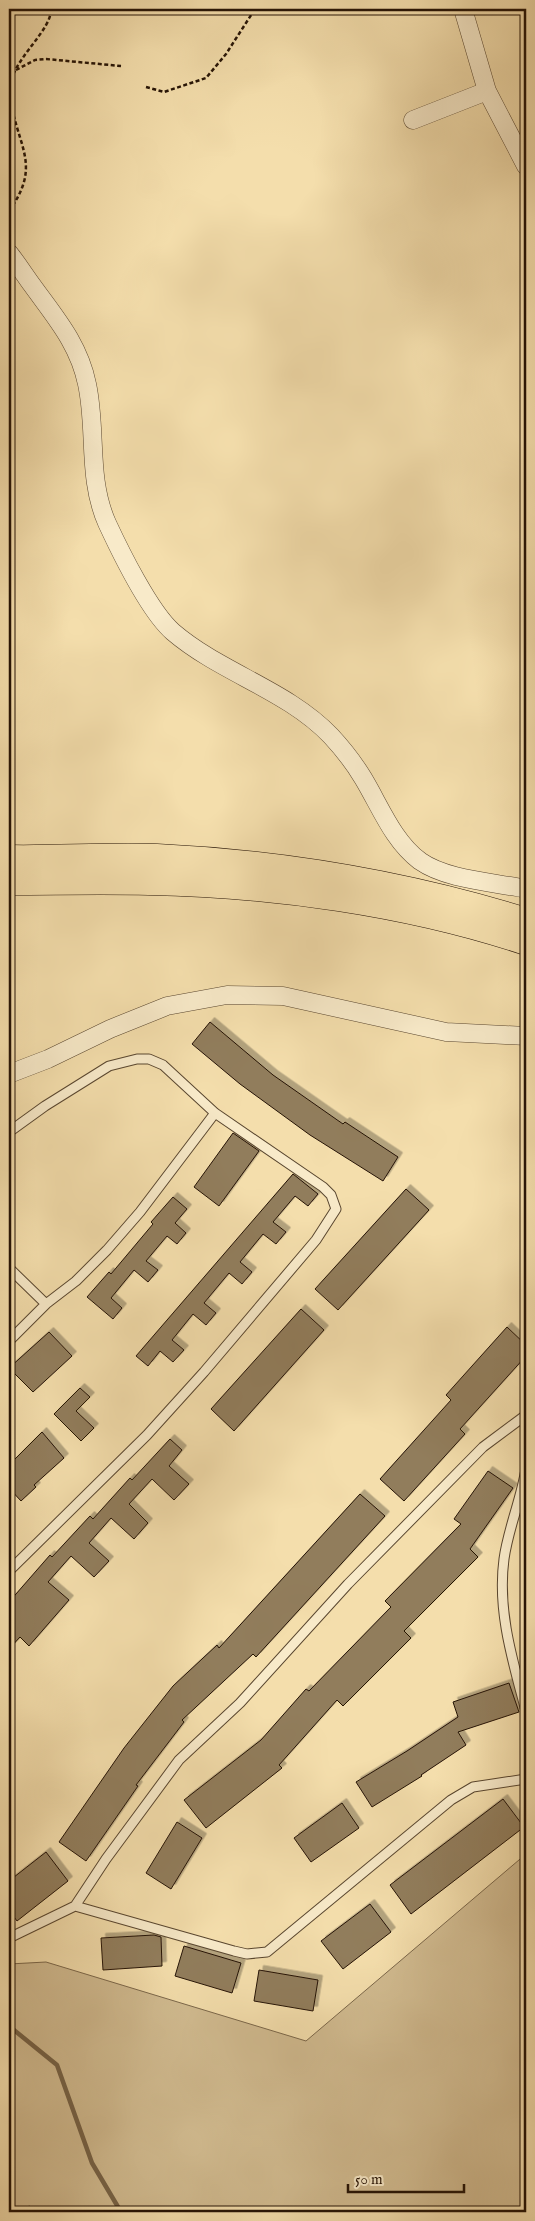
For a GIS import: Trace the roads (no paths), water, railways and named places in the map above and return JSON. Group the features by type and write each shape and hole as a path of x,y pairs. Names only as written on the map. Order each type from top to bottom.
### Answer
{"highway":[{"path":"9,859 156,858 278,868 360,880 427,894 526,922"},
{"path":"9,881 151,881 273,889 366,902 443,919 526,942"}],"street":[{"path":"463,9 487,91 526,166"},
{"path":"412,120 487,91"},
{"path":"9,253 64,327 76,347 88,385 92,460 100,502 118,544 159,616 172,631 192,645 276,694 330,735 363,778 400,840 408,851 423,863 444,872 526,889"},
{"path":"9,1074 48,1059 110,1029 167,1006 227,995 283,996 446,1032 526,1036"}],"lane":[{"path":"9,1132 109,1066 137,1059 149,1059 162,1064 215,1113 323,1187 334,1202 336,1209 316,1240 257,1311 147,1435 9,1571"},
{"path":"9,1341 46,1304 76,1281 107,1250 140,1212 215,1113"},
{"path":"9,1268 46,1304"},
{"path":"9,1938 75,1906 106,1859 179,1760 240,1702 348,1584 483,1447 526,1415"},
{"path":"526,1469 504,1557 502,1586 509,1645 526,1711"},
{"path":"75,1906 234,1951 247,1954 267,1952 451,1800 473,1787 526,1779"}],"waterway":[{"path":"9,2026 57,2065 92,2163 121,2212"}]}
